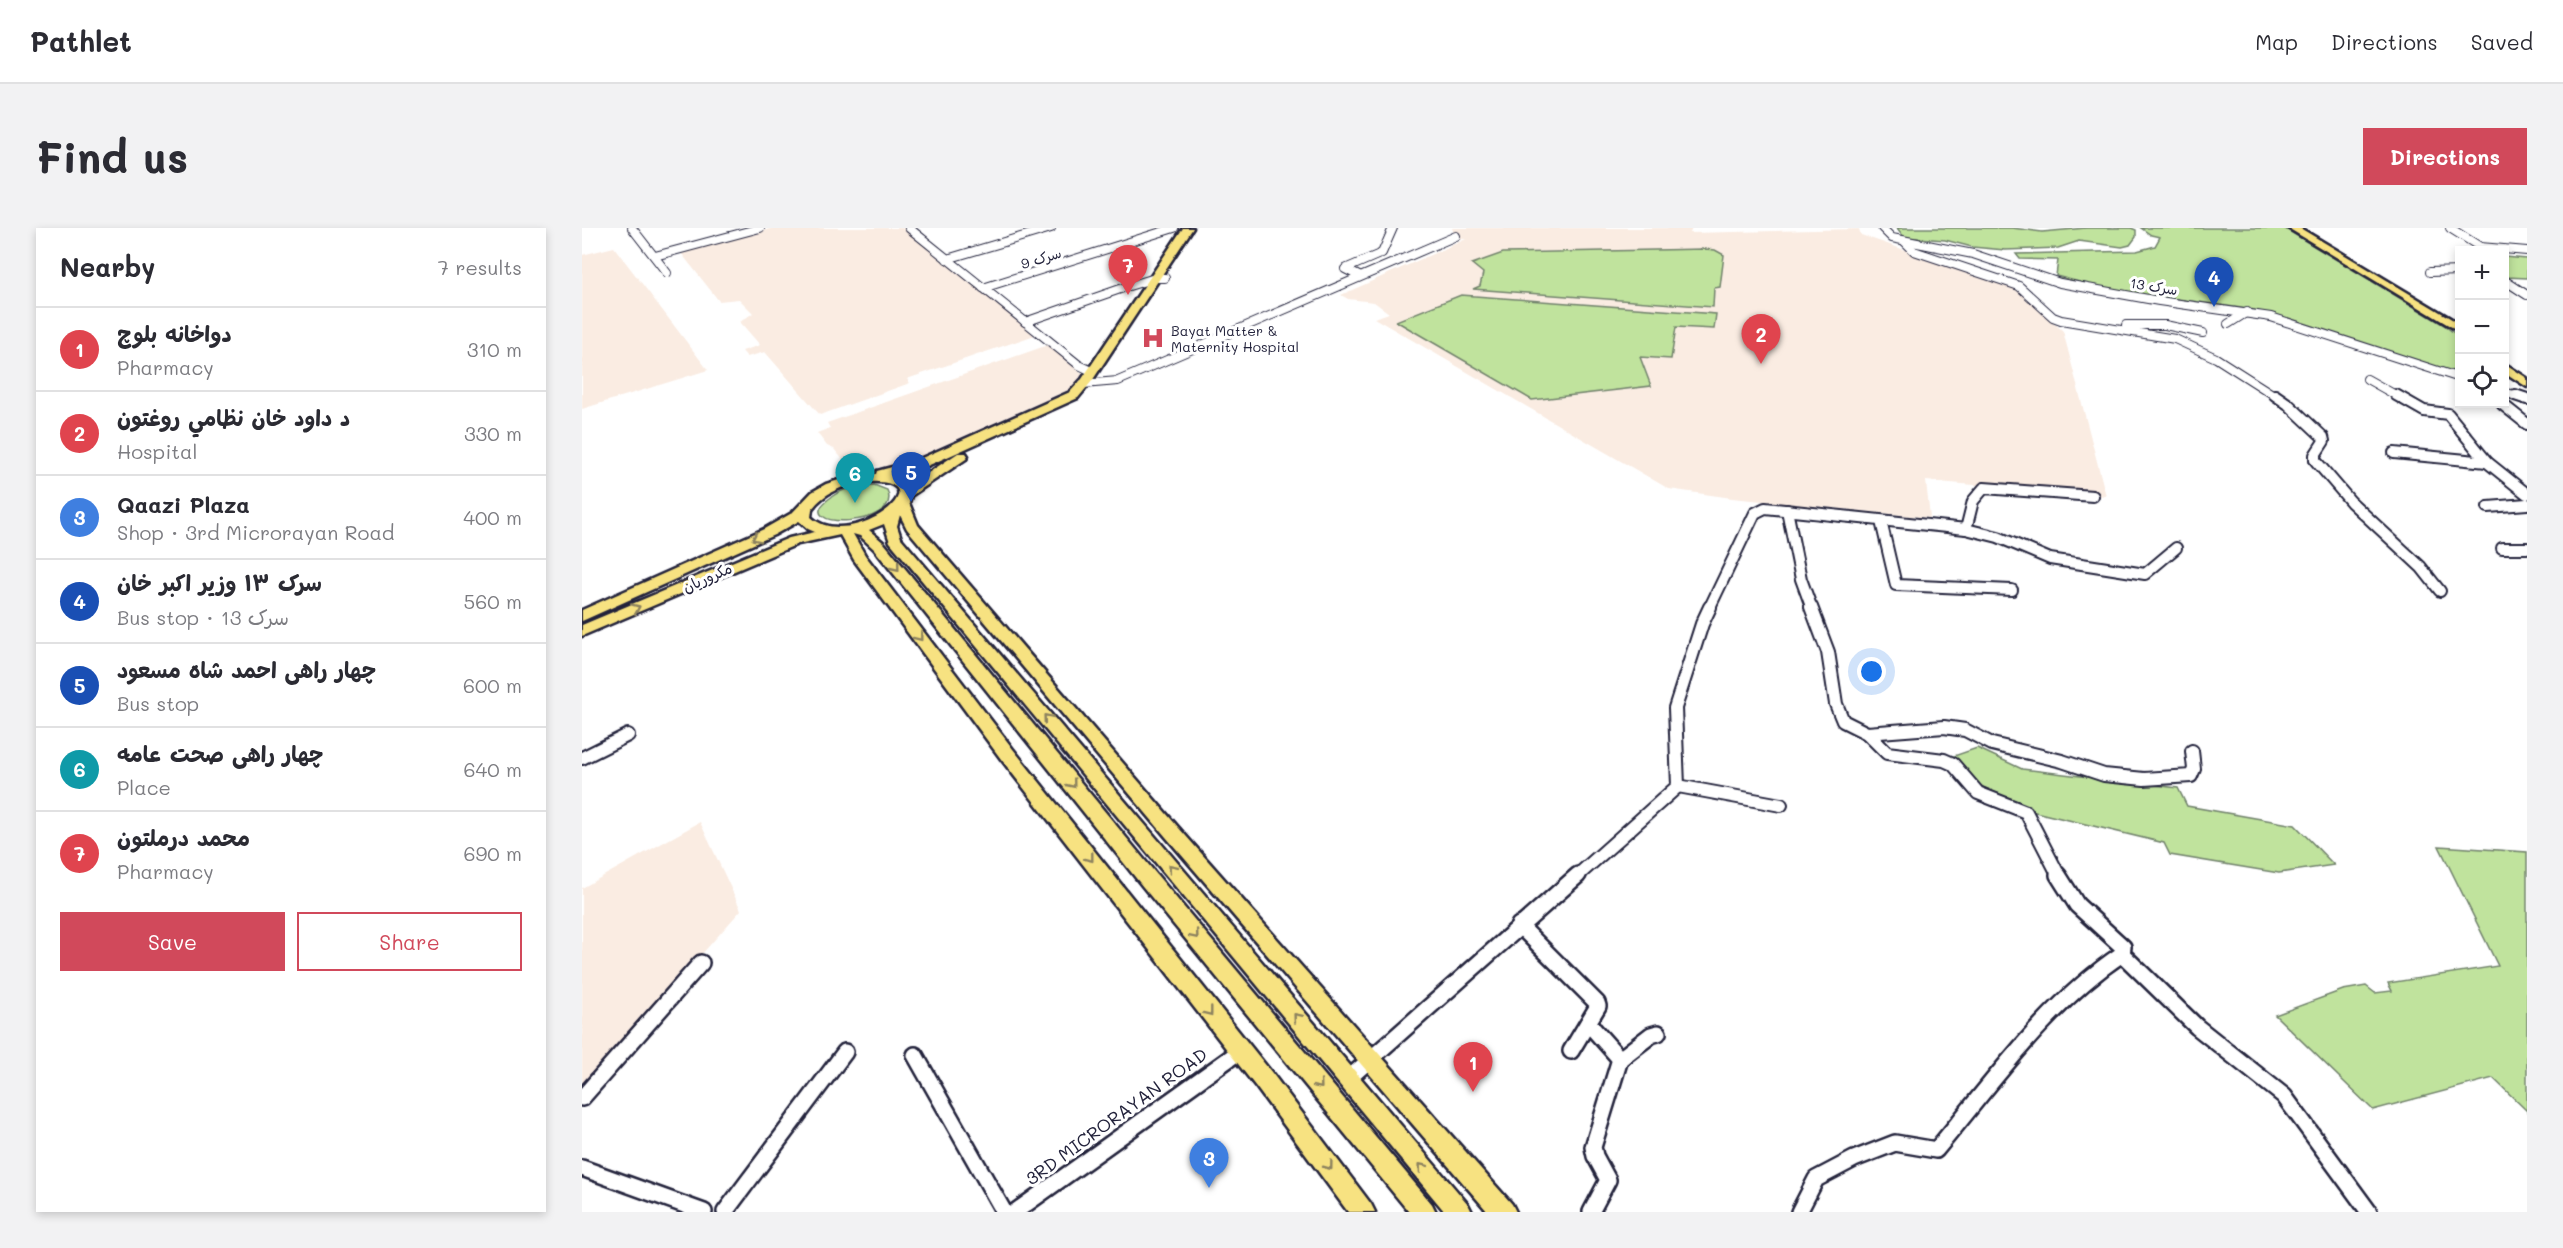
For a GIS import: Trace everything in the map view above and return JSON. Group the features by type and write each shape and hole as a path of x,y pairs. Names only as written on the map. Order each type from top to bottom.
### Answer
{"main road":[{"path":"582,616 769,532 798,515 811,501 830,488 904,470 1067,400 1089,384 1160,278 1188,228"},
{"path":"1089,384 1092,371 1198,228"},
{"path":"2294,228 2455,326"},
{"path":"2302,228 2455,320"},
{"path":"2509,362 2527,377"},
{"path":"2509,369 2527,384"},
{"name":"مکروریان","path":"582,631 794,541 869,525 901,502 932,473 974,449 1077,400 1089,384"},
{"path":"869,477 896,480 903,486 901,502 890,526 895,539 1460,1212"},
{"path":"901,502 912,526 1056,697 1504,1212"},
{"path":"805,508 804,518 808,525 819,530 865,533 879,546 1150,881 1424,1212"},
{"path":"844,531 859,557 1007,753 1363,1212"}],"street":[{"path":"632,228 667,273"},
{"path":"655,256 760,228"},
{"path":"911,230 925,228"},
{"path":"947,259 1051,228"},
{"name":"سرک 9","path":"983,288 1174,228"},
{"path":"1359,276 1345,269 1382,253 1393,228"},
{"name":"سرک 13","path":"1882,228 1892,238 1973,254 2060,283 2159,301 2271,317 2455,377"},
{"path":"2450,228 2477,246"},
{"path":"911,230 1079,365 1092,371"},
{"path":"1089,384 1118,381 1456,236"},
{"path":"1904,240 1914,251 2019,286 2053,316 2175,339 2217,358 2288,404 2323,437 2324,441 2315,455 2315,460 2351,502 2421,567 2440,591"},
{"path":"2509,250 2527,250"},
{"path":"2430,272 2455,271"},
{"path":"1025,322 1160,278"},
{"path":"2509,283 2527,295"},
{"path":"2228,324 2247,312"},
{"path":"2110,326 2146,323 2176,326 2203,333"},
{"path":"2367,379 2424,411 2448,414 2487,462 2527,494"},
{"path":"2509,393 2527,399"},
{"path":"2507,408 2527,424"},
{"path":"2394,453 2487,462"},
{"path":"1966,529 1972,505 1980,490 1984,488 2093,496"},
{"path":"2488,507 2527,504"},
{"path":"1678,786 1675,708 1702,624 1755,513 1765,508 1966,529 1998,537 2050,559 2145,574 2152,572 2170,550 2176,548"},
{"path":"1787,510 1801,579 1828,652 1836,704 1843,721 1867,734 1887,753 1944,760 1953,764 1978,793 2026,812 2055,869 2077,905 2123,947 2122,954 2101,968 2052,1013 1936,1150 1895,1143 1854,1159 1816,1179 1799,1212"},
{"path":"1881,521 1896,585 2012,590"},
{"path":"2502,548 2527,548"},
{"path":"1867,734 1944,727 1965,730 1992,744 2062,761 2104,775 2144,779 2191,776 2194,769 2192,751"},
{"path":"582,758 628,735"},
{"path":"1348,1079 1678,786"},
{"path":"1678,786 1781,805"},
{"path":"1519,925 1598,1003 1571,1051"},
{"path":"2122,954 2197,1027 2284,1096 2368,1212"},
{"path":"582,1098 701,963"},
{"path":"1588,1023 1620,1059"},
{"path":"1592,1212 1592,1207 1608,1180 1594,1155 1593,1147 1620,1059 1651,1035 1658,1033"},
{"name":"3RD MICRORAYAN ROAD","path":"1016,1212 1240,1051"},
{"path":"724,1212 845,1052"},
{"path":"915,1055 1004,1212"},
{"path":"582,1168 704,1212"}],"shaded area":[{"path":"773,228 903,228 1035,335 907,379 910,383 820,415 765,352 747,357 742,351 760,345 740,322 753,313 739,299 719,301 681,253"},
{"path":"1452,228 1692,228 1690,233 1859,229 1861,235 2013,287 2063,331 2106,496 1926,481 1930,518 1732,498 1669,489 1374,318 1389,313 1374,302 1348,299 1341,295 1466,239 1456,239"},
{"path":"614,247 708,370 582,409 582,255"},
{"path":"1048,345 1083,374 1072,391 911,461 885,468 844,461 834,449 827,446 817,433 830,428 827,423"},
{"path":"700,822 741,910 582,1089 582,888"}],"green space":[{"path":"1897,228 2012,228 2042,232 2086,228 2131,228 2136,230 2136,237 2130,245 2122,247 2079,241 2058,248 2005,250 1972,247 1945,240 1904,237"},
{"path":"2141,228 2284,228 2455,334 2455,369 2451,372 2255,310 2107,289 2056,276 2058,260 2020,259 2016,254 2137,251 2155,246 2160,237 2151,235"},
{"path":"1715,250 1724,255 1720,287 1714,288 1713,307 1473,289 1480,286 1483,273 1472,264 1503,253"},
{"path":"2509,257 2527,259 2527,278 2509,277"},
{"path":"1461,295 1716,314 1714,329 1676,327 1671,359 1640,357 1651,386 1532,400 1396,321"},
{"path":"874,485 887,490 888,503 879,512 865,518 848,521 833,520 822,516 820,509 830,498 840,492"},
{"path":"1977,748 2022,769 2178,788 2187,806 2295,825 2334,865 2279,873 2170,855 2164,843 2031,811 1979,785 1954,756"},
{"path":"2439,846 2527,852 2527,1111 2493,1078 2373,1110 2275,1015 2343,990 2366,986 2375,993 2392,991 2388,983 2498,966"}],"place":[{"name":"محمد درملتون","path":"1128,295"},
{"name":"سرک ۱۳ وزیر اکبر خان","path":"2214,307"},
{"name":"Bayat Matter & Maternity Hospital","path":"1153,338"},
{"name":"د داود خان نظامي روغتون","path":"1761,364"},
{"name":"چهار راهی احمد شاه مسعود","path":"911,502"},
{"name":"چهار راهی صحت عامه","path":"855,503"},
{"name":"دواخانه بلوچ","path":"1473,1092"},
{"name":"Qaazi Plaza","path":"1209,1188"}]}
